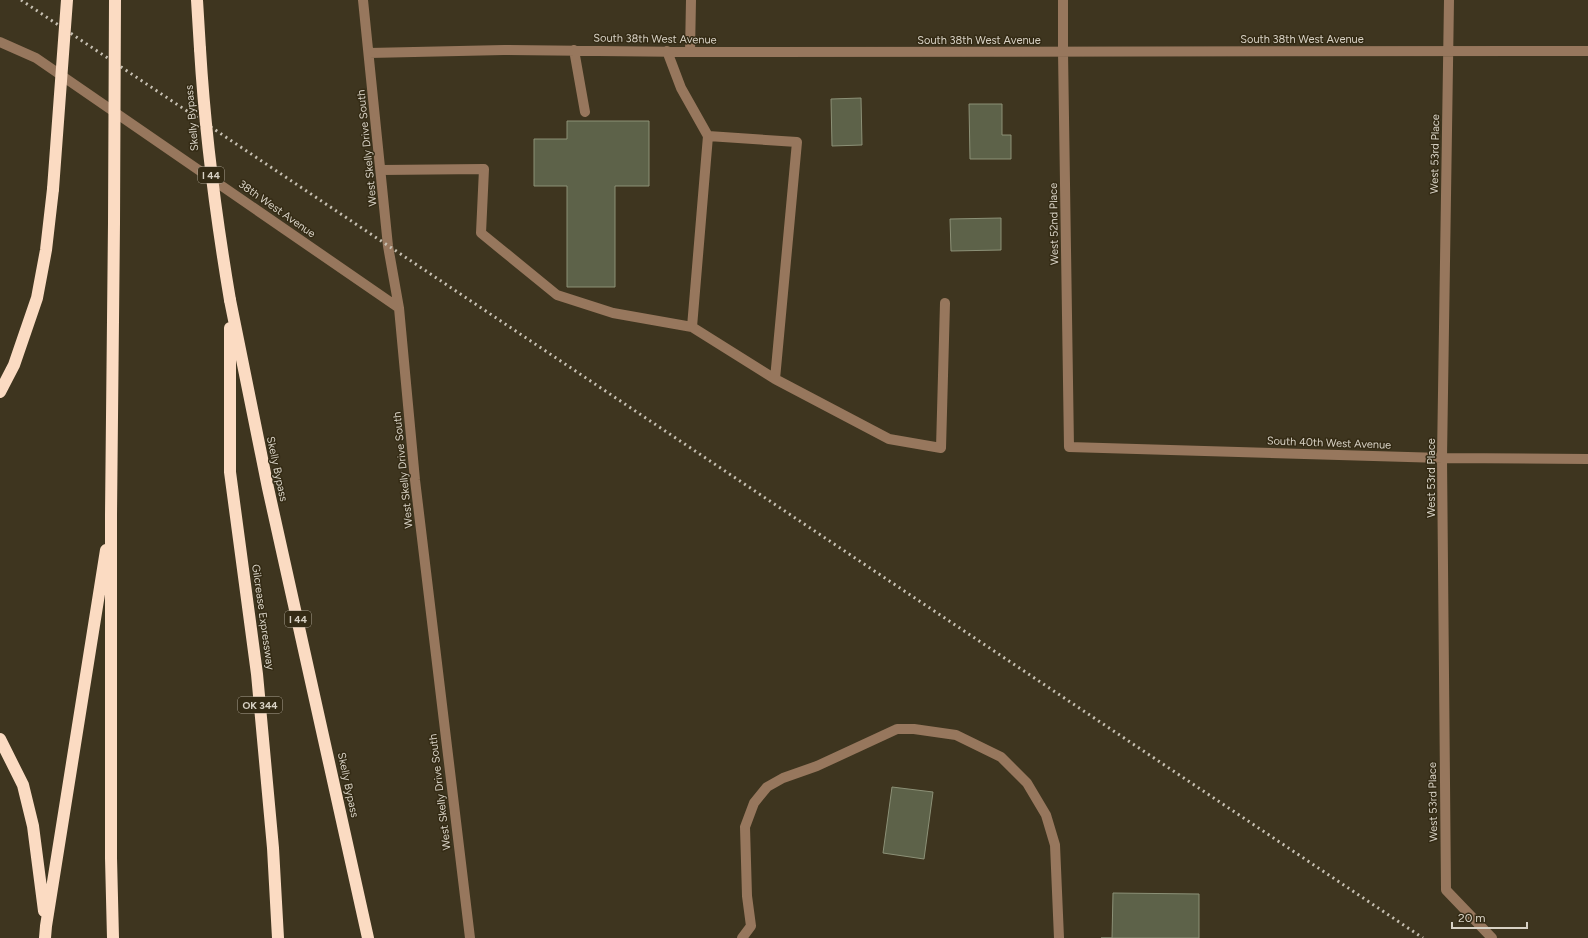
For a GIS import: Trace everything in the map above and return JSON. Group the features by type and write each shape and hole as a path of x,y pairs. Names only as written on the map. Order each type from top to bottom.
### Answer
{"highway":[{"path":"0,392 14,365 38,298 46,250 52,189 67,0"},
{"path":"113,938 111,858 111,515 115,0"},
{"name":"Skelly Bypass","path":"197,0 209,155 218,227 230,300 268,488 368,938"},
{"name":"Gilcrease Expressway","path":"230,300 230,472 257,674 273,848 278,938"},
{"path":"46,932 111,515"},
{"path":"0,740 23,785 33,826 46,932"}],"street":[{"name":"West Skelly Drive South","path":"363,0 388,246 399,308 415,480 470,938"},
{"path":"690,52 691,0"},
{"name":"West 52nd Place","path":"1063,0 1069,447"},
{"name":"West 53rd Place","path":"1449,0 1442,458 1446,890 1492,938"},
{"name":"38th West Avenue","path":"0,42 36,58 399,308"},
{"name":"South 38th West Avenue","path":"369,53 504,50 690,52 1588,51"},
{"path":"574,50 585,112"},
{"path":"667,51 681,88 708,136 692,327"},
{"path":"708,136 797,142 775,379"},
{"path":"381,170 484,169 481,233 557,295 613,313 692,327 775,379 889,440 941,448 945,303"},
{"name":"South 40th West Avenue","path":"1069,447 1442,458 1588,459"},
{"path":"742,938 751,926 747,896 745,827 754,802 767,787 783,778 817,766 897,729 914,729 956,735 1001,757 1027,783 1046,815 1055,845 1059,938"}],"building":[{"path":"861,98 862,145 832,146 831,99"},
{"path":"969,104 1002,104 1002,135 1011,135 1011,159 970,159"},
{"path":"567,121 649,121 649,186 615,186 615,287 567,287 567,186 534,186 534,139 567,139"},
{"path":"1001,218 1001,250 951,251 950,219"},
{"path":"892,787 933,792 924,859 883,853"},
{"path":"1113,893 1199,894 1199,938 1112,938"}],"railway":[{"path":"21,0 1423,938"}]}
